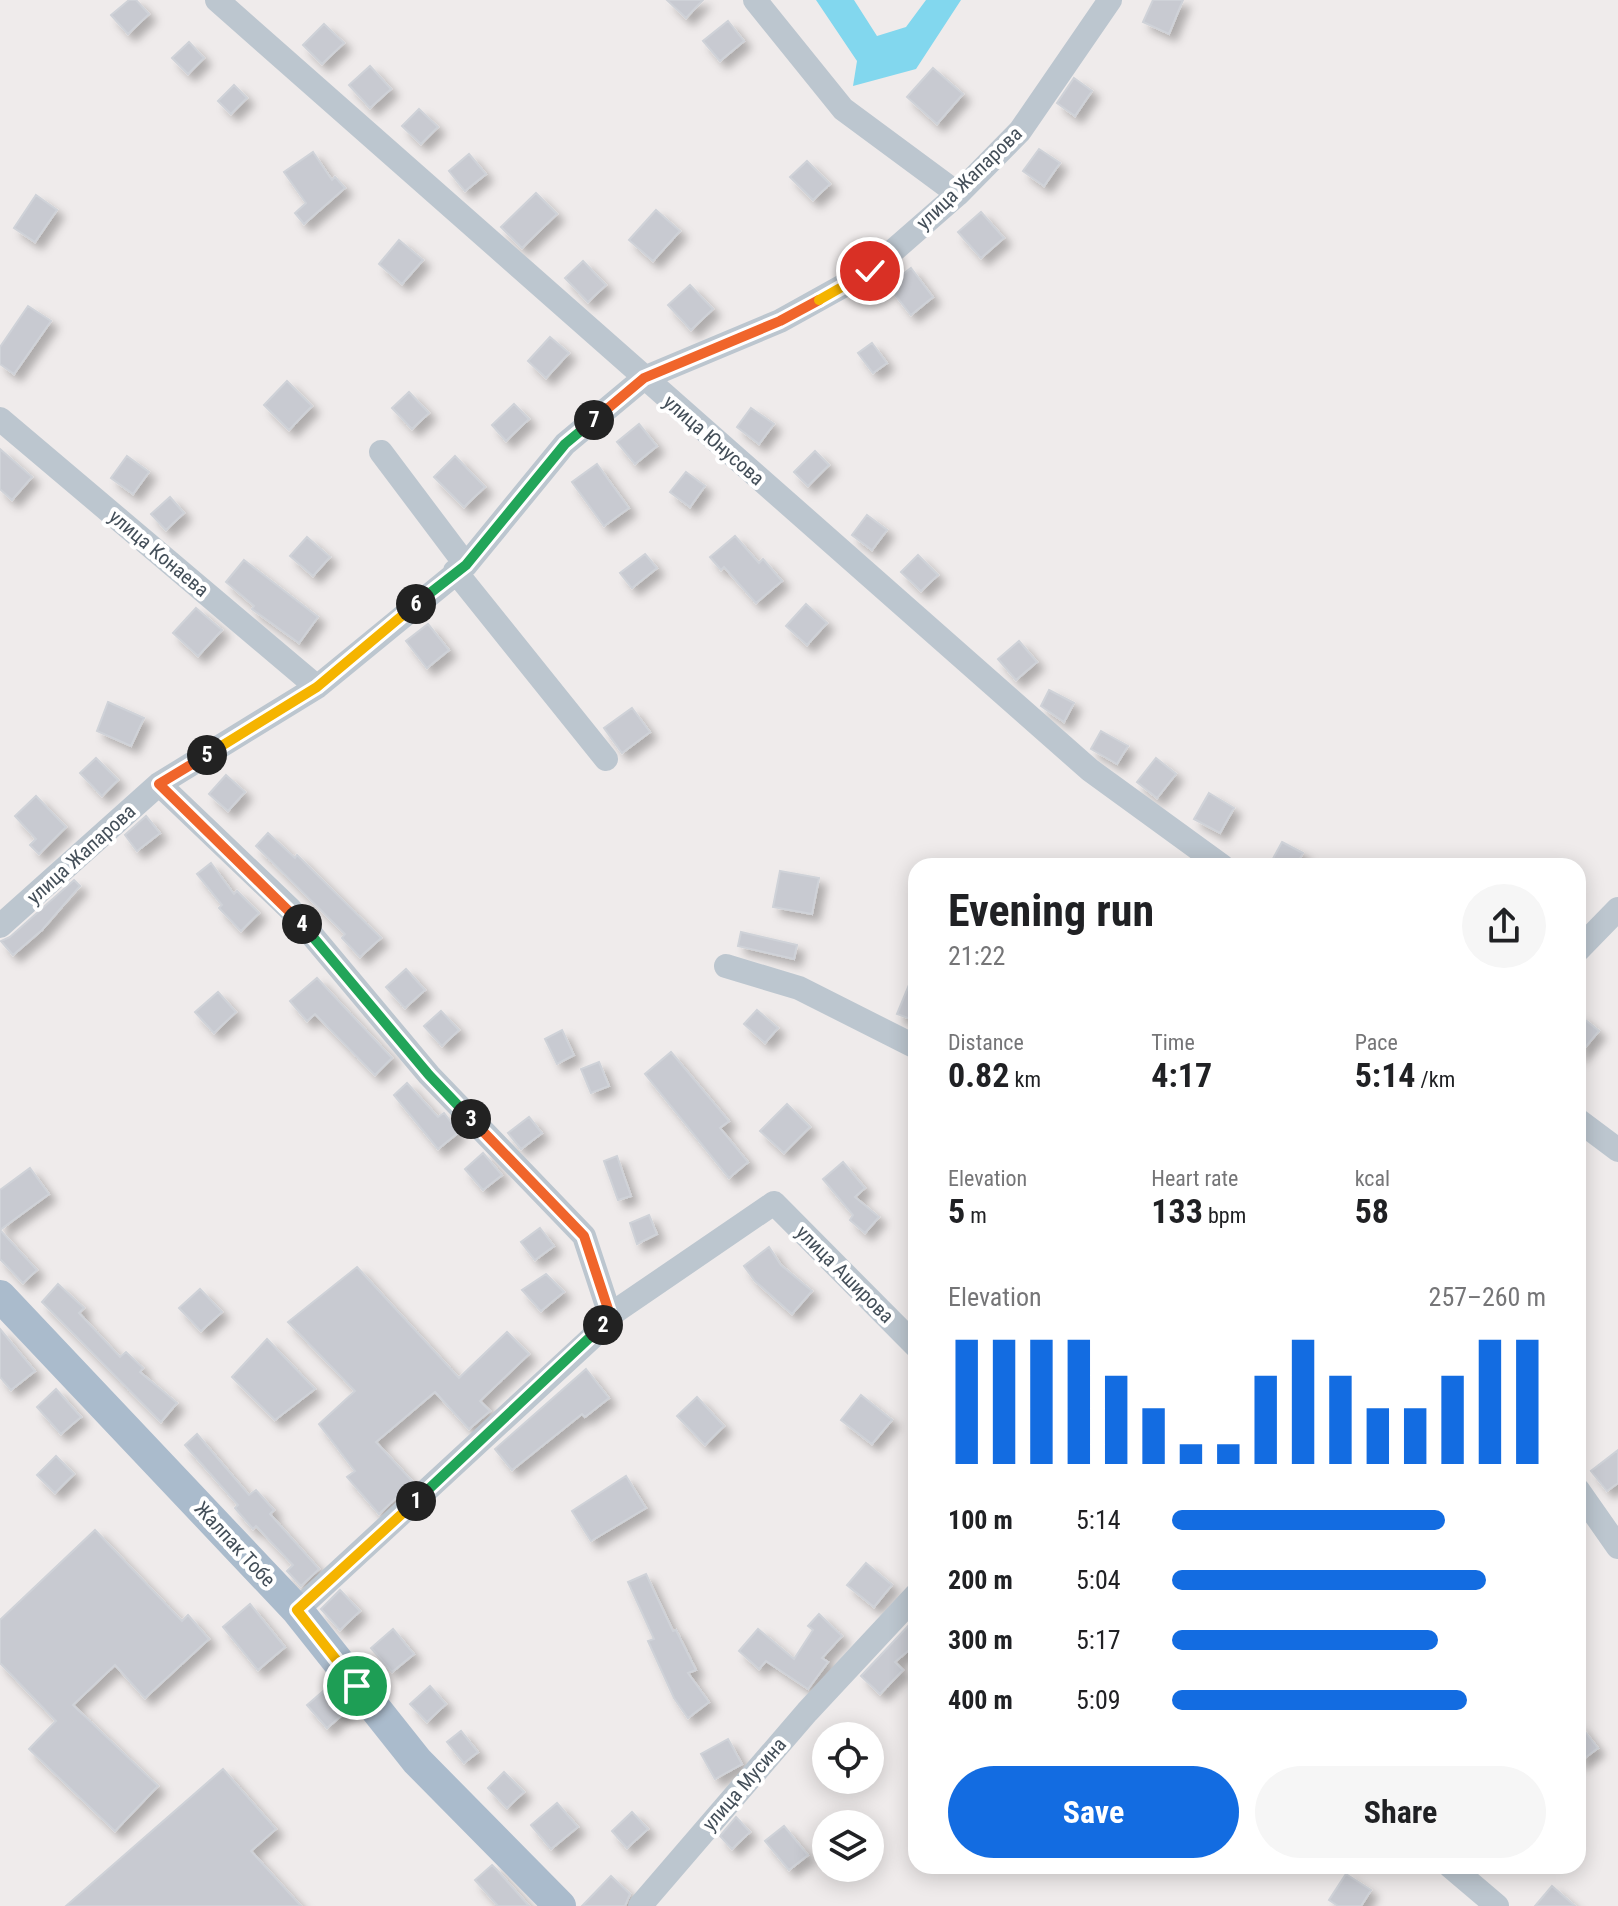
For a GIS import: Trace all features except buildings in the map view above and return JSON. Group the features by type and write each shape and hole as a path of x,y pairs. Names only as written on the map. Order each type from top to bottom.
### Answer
{"main road":[{"name":"Жалпак Тобе","path":"0,1296 297,1610 417,1761 560,1906"}],"street":[{"name":"улица Юнусова","path":"217,0 1090,770 1211,858"},
{"path":"755,0 843,109 958,194"},
{"name":"улица Жапарова","path":"0,926 159,784 317,687 461,568 565,444 644,378 780,321 870,271 958,194 1020,131 1110,0"},
{"name":"улица Конаева","path":"0,419 317,687"},
{"path":"381,452 461,568 606,759"},
{"path":"159,784 290,909 429,1075 584,1236 610,1315 598,1332 297,1610"},
{"path":"1586,942 1618,909"},
{"path":"726,966 799,988 908,1043"},
{"path":"1586,1126 1618,1150"},
{"name":"улица Аширова","path":"610,1315 774,1203 908,1338"},
{"path":"1586,1501 1618,1547"},
{"name":"улица Мусина","path":"640,1906 807,1712 908,1604"},
{"path":"1459,1874 1497,1906"}],"water":[{"path":"816,0 854,0 877,36 906,27 926,0 961,0 916,69 853,86 857,61"}],"route":[{"path":"357,1686 297,1610 598,1332 610,1315 584,1236 429,1075 290,909 159,784 317,687 466,565 565,444 644,378 780,321 870,271"}]}
